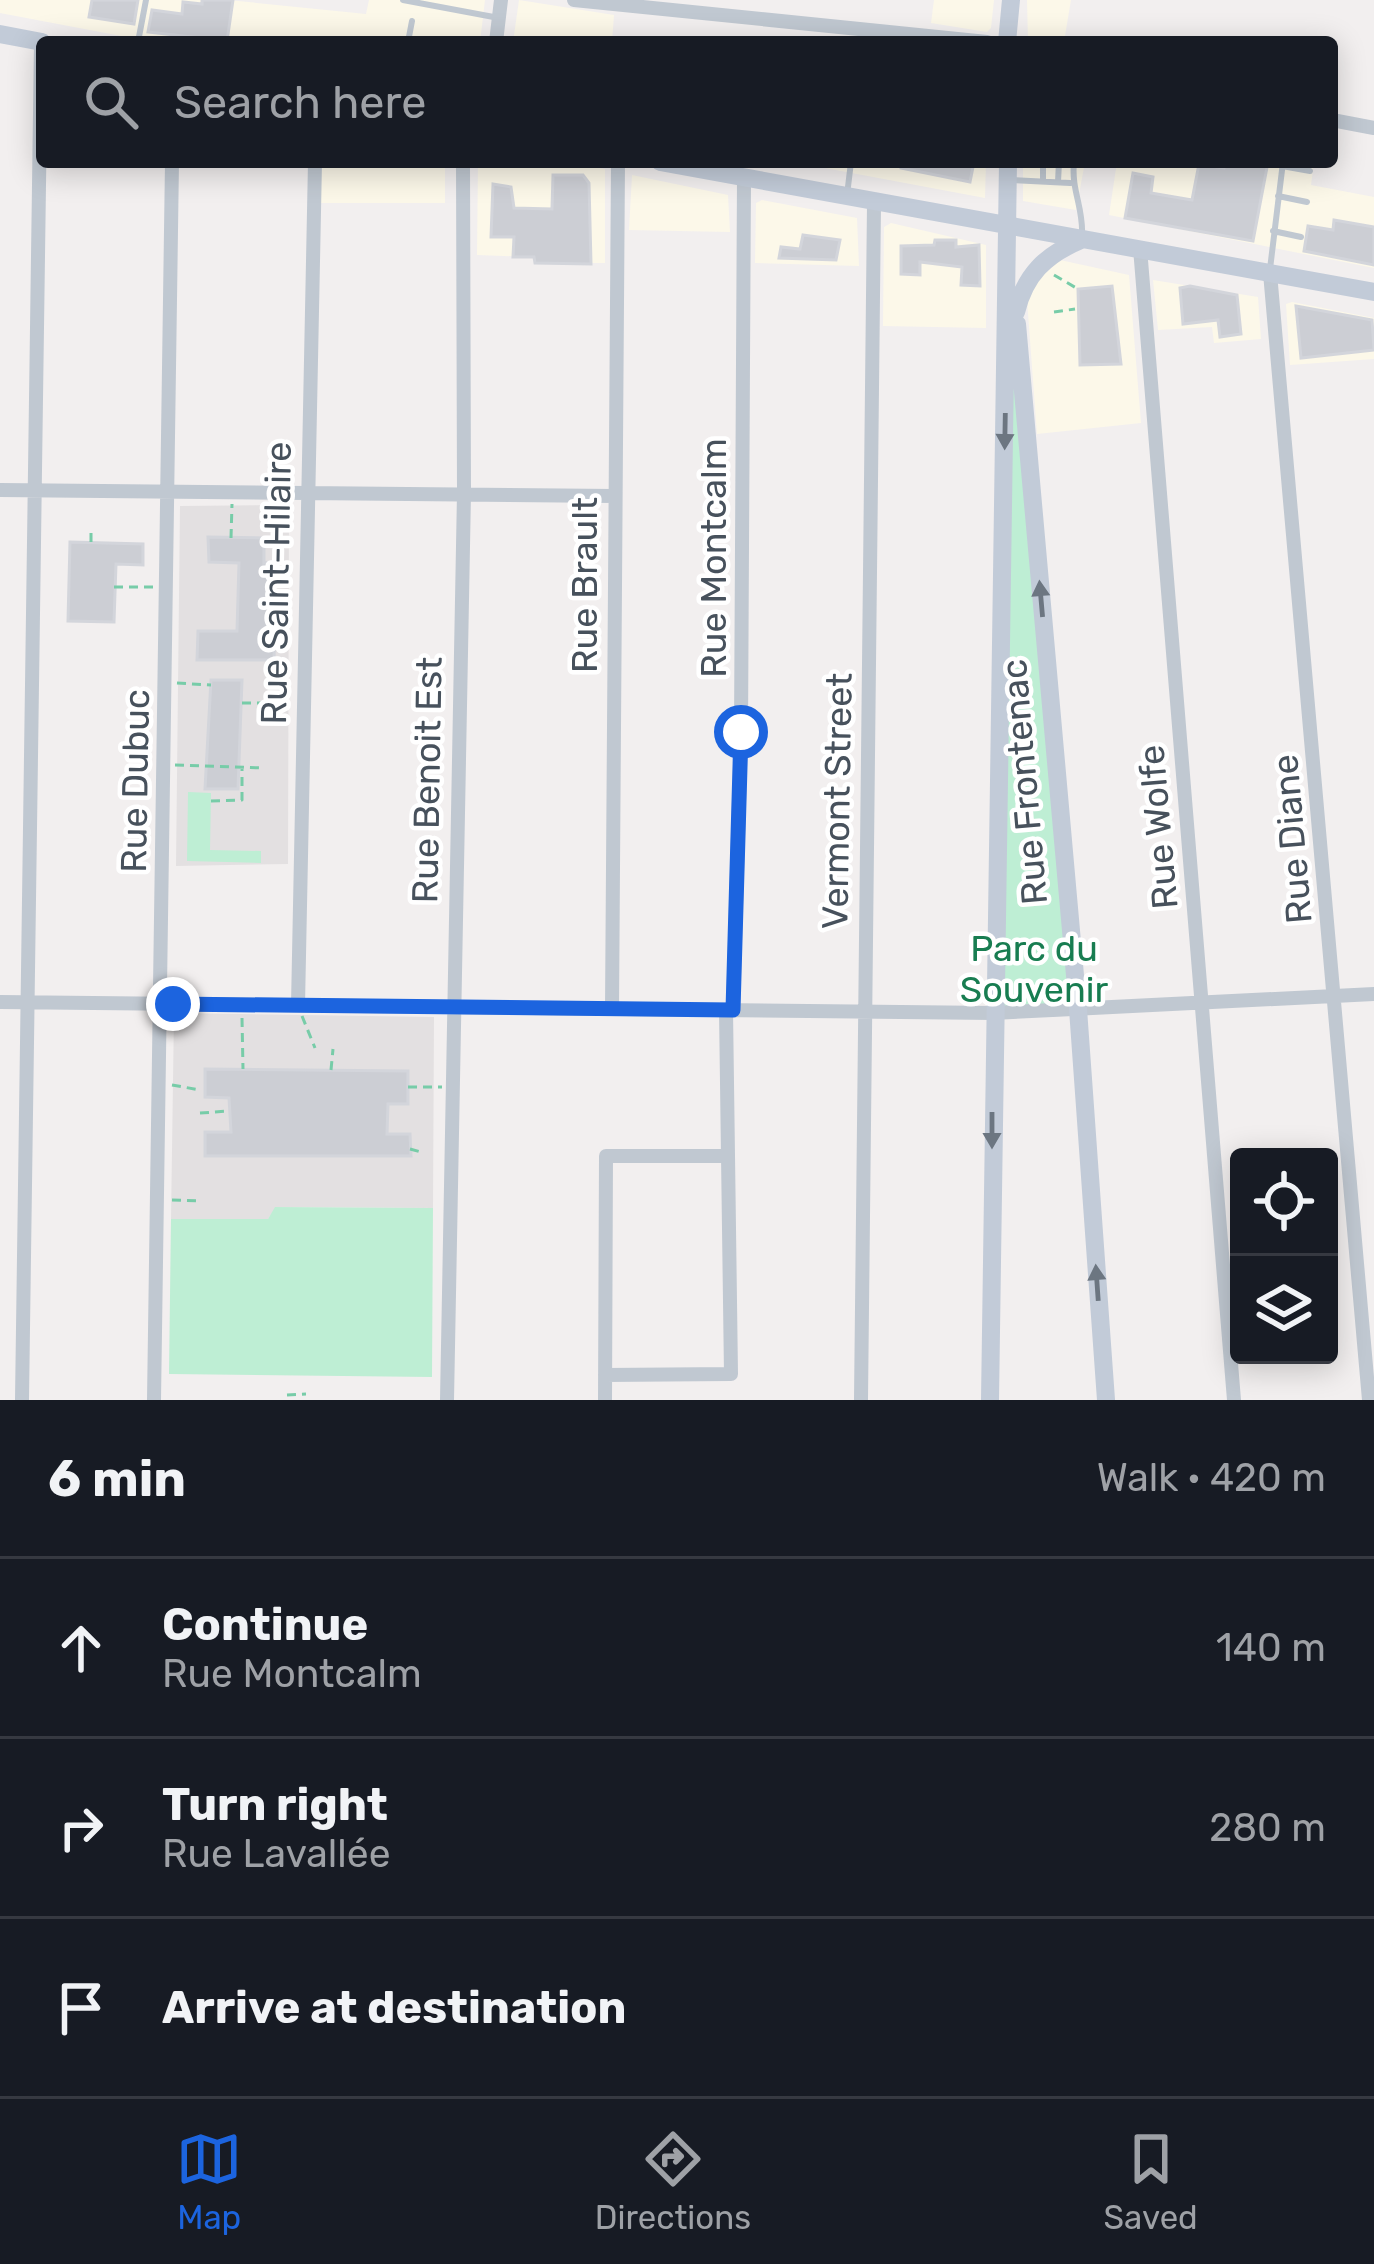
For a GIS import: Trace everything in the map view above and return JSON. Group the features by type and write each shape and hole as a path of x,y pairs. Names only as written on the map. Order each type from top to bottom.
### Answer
{"main road":[{"path":"1008,36 1011,0"},
{"path":"0,34 36,41"},
{"path":"692,168 1008,230 1140,248 1374,292"},
{"path":"990,1400 1008,171"},
{"name":"Rue Frontenac","path":"1008,230 1078,1009 1106,1400"},
{"path":"1016,312 1022,288 1045,260 1082,240"}],"street":[{"path":"497,36 501,0"},
{"path":"574,0 855,36"},
{"path":"1338,121 1374,128"},
{"path":"22,1400 39,168"},
{"name":"Rue Dubuc","path":"154,1400 172,168"},
{"name":"Rue Saint-Hilaire","path":"298,1005 314,168"},
{"name":"Rue Benoit Est","path":"447,1400 464,493 463,168"},
{"name":"Rue Brault","path":"612,1009 618,168"},
{"name":"Rue Montcalm","path":"605,1375 731,1374 728,1156 741,732 744,178"},
{"name":"Vermont Street","path":"861,1400 874,204"},
{"name":"Rue Wolfe","path":"1140,248 1234,1400"},
{"name":"Rue Diane","path":"1270,273 1369,1400"},
{"path":"0,490 614,496"},
{"path":"0,1002 993,1013 1374,994"},
{"path":"605,1400 606,1156 728,1156"}],"lane":[{"path":"139,36 146,0"},
{"path":"403,0 499,18"},
{"path":"409,36 412,21"},
{"path":"846,198 850,168"},
{"path":"1043,168 1043,182"},
{"path":"1058,182 1059,168"},
{"path":"1073,168 1072,194 1084,211 1082,240"},
{"path":"1270,273 1282,168"},
{"path":"1298,168 1310,171"},
{"path":"1008,171 1043,182 1072,183"},
{"path":"1278,196 1307,202"},
{"path":"1273,231 1301,237"}],"path":[{"path":"1045,260 1056,278 1078,290"},
{"path":"1054,313 1075,309"},
{"path":"231,538 232,491"},
{"path":"91,532 91,542"},
{"path":"114,587 167,587"},
{"path":"275,614 306,615"},
{"path":"166,683 211,685"},
{"path":"242,703 304,686"},
{"path":"165,766 263,768"},
{"path":"211,801 242,800 242,767"},
{"path":"242,1004 243,1069"},
{"path":"298,1005 315,1048"},
{"path":"331,1070 333,1049"},
{"path":"160,1084 200,1090"},
{"path":"408,1087 451,1087"},
{"path":"200,1112 230,1111"},
{"path":"410,1149 421,1152"},
{"path":"159,1201 200,1201"},
{"path":"287,1395 306,1394"}],"shaded area":[{"path":"0,0 228,0 366,14 369,0 485,0 481,36 121,36 0,13"},
{"path":"519,0 614,15 612,36 514,36"},
{"path":"934,0 994,0 991,28 987,32 931,23"},
{"path":"1027,0 1071,0 1065,36 1028,36"},
{"path":"321,168 445,168 445,203 320,203"},
{"path":"478,168 605,169 605,263 535,263 533,257 477,255"},
{"path":"825,168 986,168 985,198"},
{"path":"1023,168 1084,168 1076,210 1023,201"},
{"path":"1116,168 1313,168 1311,185 1374,197 1374,268 1109,215"},
{"path":"632,175 728,195 730,232 629,230"},
{"path":"762,200 857,218 859,266 755,263 756,203"},
{"path":"891,223 986,245 986,328 883,326 884,227"},
{"path":"1060,260 1129,275 1141,423 1037,434 1027,300 1030,287"},
{"path":"1153,280 1258,297 1261,339 1214,343 1212,327 1158,330"},
{"path":"1286,304 1374,318 1374,359 1290,365"},
{"path":"289,505 288,864 176,866 180,506"},
{"path":"174,1013 434,1017 433,1208 276,1207 268,1219 171,1219"}],"green space":[{"name":"Parc du Souvenir","path":"1007,313 1078,1009 993,1013"},
{"path":"188,792 211,793 210,850 261,851 261,863 187,861"},
{"path":"275,1207 433,1208 432,1377 169,1374 171,1219 268,1219"}],"building":[{"path":"92,0 138,0 134,24 89,17"},
{"path":"202,0 233,0 228,36 148,32 152,10 182,14 183,2 202,4"},
{"path":"901,168 973,168 970,182"},
{"path":"1198,168 1267,168 1253,241 1125,218 1133,173 1153,177 1151,193 1192,200"},
{"path":"553,175 583,175 589,183 591,264 535,263 534,257 513,257 514,237 491,237 493,184 511,187 514,208 552,209"},
{"path":"1334,220 1374,227 1374,265 1304,251 1308,226 1333,230"},
{"path":"803,235 840,240 836,260 779,258 781,247 800,249"},
{"path":"935,240 956,240 956,247 979,245 980,286 961,285 962,267 920,262 920,275 901,274 901,246 934,245"},
{"path":"1112,286 1121,364 1080,365 1078,289"},
{"path":"1180,288 1237,295 1241,334 1220,337 1218,320 1183,324"},
{"path":"1296,306 1372,320 1374,350 1301,358"},
{"path":"208,537 264,538 264,563 276,562 274,660 197,660 198,631 237,631 239,563 209,562"},
{"path":"70,542 143,544 143,565 116,564 114,622 68,621"},
{"path":"211,680 242,680 238,789 205,789"},
{"path":"205,1069 408,1071 408,1104 388,1104 387,1134 410,1134 411,1156 205,1156 205,1132 231,1132 229,1098 205,1097"}],"route":[{"path":"173,1004 733,1010 741,732"}]}
